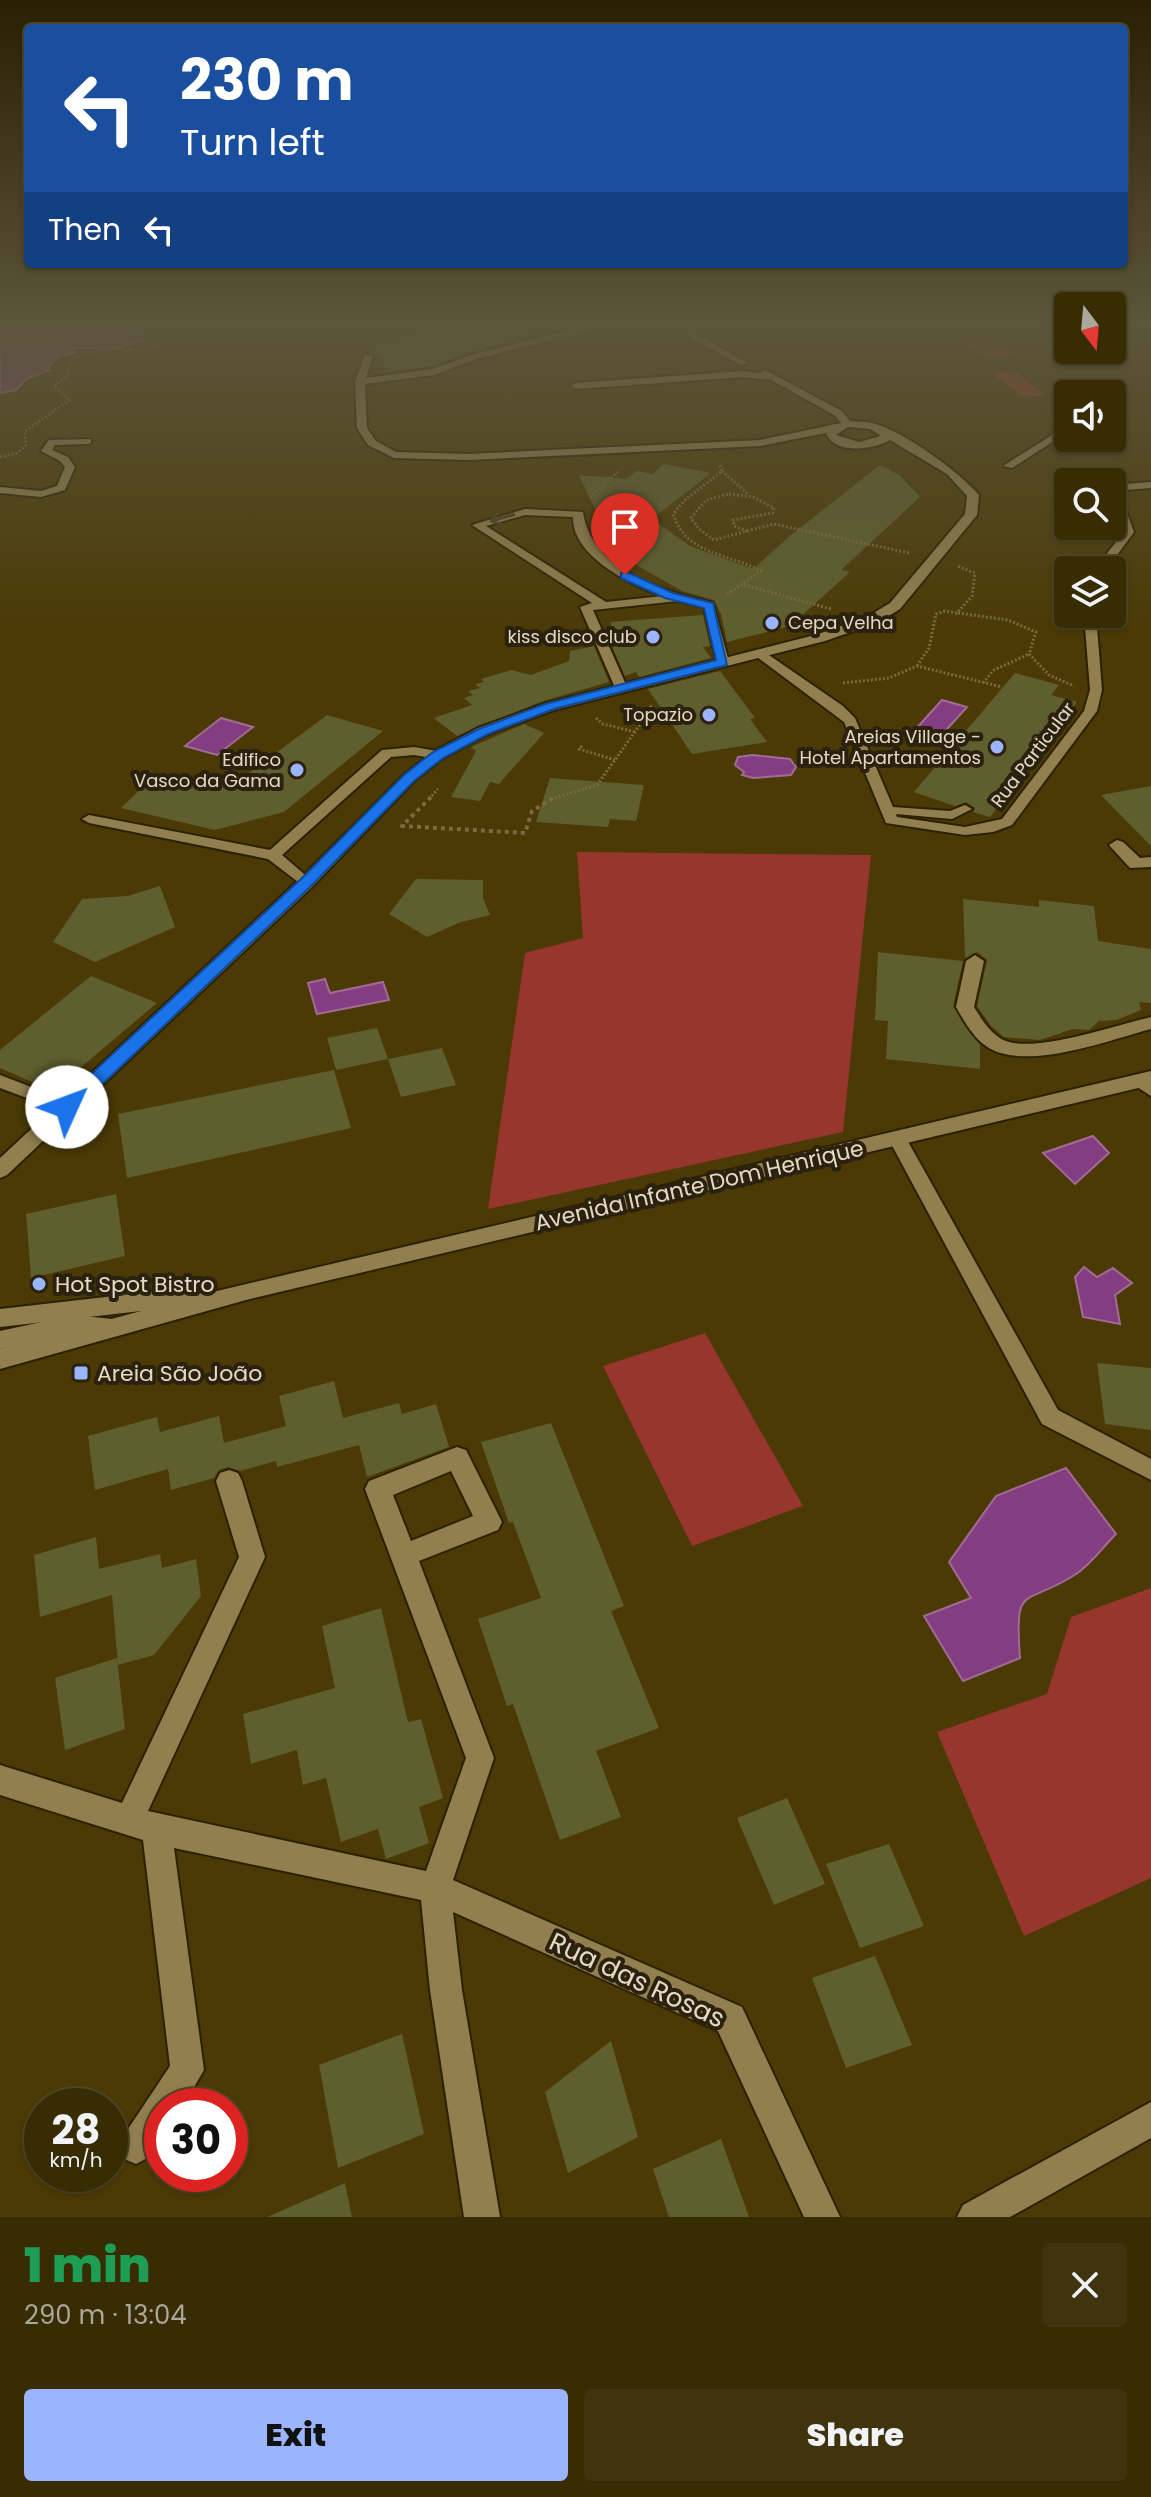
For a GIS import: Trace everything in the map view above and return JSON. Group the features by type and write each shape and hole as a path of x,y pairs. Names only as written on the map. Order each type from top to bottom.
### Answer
{"street":[{"path":"362,427 372,443 394,455 469,457 760,443 855,444 882,441 886,433"},
{"path":"0,1170 306,883 409,778 438,755 483,731 549,707 820,638 872,620 895,606 971,515 973,495 951,472 875,427"},
{"path":"760,443 834,428"},
{"path":"834,428 831,436 936,463"},
{"path":"1126,490 1151,485"},
{"path":"1117,845 1136,864 1151,862"},
{"path":"975,961 965,1007 978,1030 1007,1049 1038,1049 1151,1023"},
{"name":"Avenida Infante Dom Henrique","path":"0,1359 246,1291 897,1138 1146,1083"},
{"name":"Avenida Infante Dom Henrique","path":"3,1316 246,1291"},
{"path":"0,1340 74,1324 119,1327"},
{"path":"175,2088 187,2070 144,1823 252,1557 229,1481"},
{"path":"404,1555 480,1758 435,1888 446,1990 482,2217"},
{"name":"Rua das Rosas","path":"0,1780 144,1823 435,1888 730,2019 822,2217"},
{"path":"975,2217 1151,2119"},
{"path":"136,2147 144,2135"}],"lane":[{"path":"1008,466 1054,437"},
{"path":"0,490 41,494 61,488 70,467 64,459 46,451 52,442 88,441"},
{"path":"605,606 477,525 525,512 579,514 581,535 611,567 639,584 709,605 723,662"},
{"path":"1111,556 1123,540"},
{"path":"628,685 586,607 681,599"},
{"name":"Rua Particular","path":"886,809 891,820 962,832 990,830 1007,822 1090,711 1096,690 1091,628"},
{"path":"759,654 838,709 850,721 886,809 952,815 965,809"},
{"path":"273,855 387,753 414,751 438,755"},
{"path":"89,819 273,855 306,883"},
{"path":"0,1081 67,1107"},
{"path":"897,1138 1050,1417 1151,1470"}],"path":[{"path":"0,457 17,453 26,445 25,431 30,427"},
{"path":"579,514 588,498 624,466 623,449"},
{"path":"717,456 722,471 749,494 774,508 773,513 764,517 733,520 734,526 747,531"},
{"path":"709,605 761,571 753,565 705,552 675,529 673,514 685,500 722,471"},
{"path":"749,494 708,499 695,507 691,518 699,529 714,540 774,524 937,559 975,573 972,596 957,613"},
{"path":"743,584 872,620"},
{"path":"917,666 929,648 936,614 945,611 1011,620 1027,625 1036,632 1029,654 994,670 983,683"},
{"path":"1029,654 1057,680 1096,690"},
{"path":"832,683 875,681 917,666 1002,687"},
{"path":"445,783 402,826 525,833 532,811 540,804 556,796 597,785 652,708 628,685"},
{"path":"591,714 603,724 635,732"},
{"path":"582,746 579,749 615,760"}],"shaded area":[{"path":"942,700 967,707 938,739 913,732"},
{"path":"221,718 253,727 217,755 185,746"},
{"path":"753,755 790,759 796,767 791,775 753,778 742,775 744,772 735,765 738,757"},
{"path":"577,852 871,855 843,1132 488,1209 525,953 583,938"},
{"path":"325,979 330,993 383,982 389,1000 317,1014 308,983"},
{"path":"1093,1136 1109,1153 1075,1184 1043,1153"},
{"path":"1084,1267 1097,1277 1113,1268 1132,1283 1115,1295 1120,1324 1083,1317 1075,1277"},
{"path":"705,1333 803,1506 692,1546 603,1366"},
{"path":"1066,1468 1116,1534 1076,1574 1026,1600 1019,1617 1020,1658 963,1681 924,1616 971,1598 949,1562 996,1496"},
{"path":"1151,1588 1151,1878 1024,1936 937,1732 1047,1694 1071,1617"}],"building":[{"path":"664,464 711,473 652,519 690,546 753,569 880,465 899,475 920,497 841,570 850,572 798,619 799,624 727,642 721,614 714,600 682,591 626,559 613,547 579,475 626,479 637,471 652,474"},
{"path":"703,615 710,646 703,647 711,658 639,677 636,672 625,676 610,642 617,640 610,622"},
{"path":"594,646 609,682 543,701 457,736 434,718 472,705 464,698 473,695 468,691 480,688 475,684 484,682 481,679 511,670 531,675 569,661 570,651"},
{"name":"Topazio","path":"720,671 755,718 750,719 767,742 692,754 648,689"},
{"name":"Areias Village - Hotel Apartamentos","path":"1015,673 1059,685 1051,695 1077,702 990,817 973,812 975,808 966,802 955,806 914,792"},
{"name":"Edifico Vasco da Gama","path":"327,715 383,731 284,812 215,830 121,808 157,773 230,787"},
{"path":"524,724 544,733 499,784 490,782 480,801 451,797 476,751 471,747"},
{"path":"550,778 644,785 636,821 610,819 608,827 536,822"},
{"path":"1151,786 1151,846 1101,795"},
{"path":"416,879 483,880 483,898 490,915 461,922 427,937 389,914"},
{"path":"160,886 175,927 95,962 53,942 82,899 128,896"},
{"path":"963,899 1039,907 1039,900 1094,906 1098,941 1151,949 1151,1003 1139,1002 1141,1010 1116,1020 1099,1021 1089,1030 1073,1029 1040,1040 1004,1037 991,1026 977,1006 987,960 977,952 965,958"},
{"path":"878,952 963,961 953,1006 980,1045 980,1069 886,1059 888,1021 875,1020"},
{"path":"91,976 157,1003 53,1091 0,1068 0,1050"},
{"path":"377,1028 388,1059 336,1070 327,1038"},
{"path":"442,1048 456,1085 401,1097 388,1059"},
{"path":"334,1070 351,1128 127,1178 118,1114"},
{"path":"116,1194 125,1256 31,1278 26,1214"},
{"path":"1097,1363 1151,1368 1151,1430 1105,1424"},
{"path":"334,1381 343,1418 399,1403 402,1414 436,1404 449,1447 367,1477 359,1445 277,1467 276,1461 240,1471 228,1467 219,1470 214,1478 171,1490 168,1469 95,1490 88,1436 157,1417 160,1432 219,1416 224,1443 286,1426 279,1396"},
{"path":"551,1423 624,1606 611,1611 659,1728 596,1751 621,1817 560,1840 513,1704 507,1706 478,1619 541,1598 513,1522 509,1523 481,1442"},
{"path":"96,1537 99,1569 160,1554 162,1568 196,1559 201,1596 154,1655 118,1665 112,1595 40,1617 34,1555"},
{"path":"381,1608 408,1722 421,1719 443,1798 419,1807 429,1843 386,1859 378,1829 341,1842 326,1778 303,1785 297,1750 251,1764 243,1714 335,1688 322,1626"},
{"path":"117,1658 125,1729 65,1750 55,1678"},
{"path":"787,1798 825,1884 774,1905 737,1818"},
{"path":"889,1844 924,1926 860,1948 826,1864"},
{"path":"875,1956 912,2045 846,2068 812,1978"},
{"path":"402,2034 424,2134 338,2168 319,2065"},
{"path":"611,2041 638,2137 568,2173 545,2092"},
{"path":"721,2139 749,2217 669,2217 653,2169"},
{"path":"345,2183 352,2217 267,2217"}],"place":[{"name":"Cepa Velha","path":"772,623"},
{"name":"kiss disco club","path":"653,637"},
{"name":"Topazio","path":"709,715"},
{"name":"Areias Village - Hotel Apartamentos","path":"997,747"},
{"name":"Edifico Vasco da Gama","path":"297,770"},
{"name":"Hot Spot Bistro","path":"39,1284"},
{"name":"Areia São João","path":"81,1373"}],"route":[{"path":"67,1107 306,883 409,778 438,755 483,731 549,707 723,662 709,605 669,596 625,575"}]}
